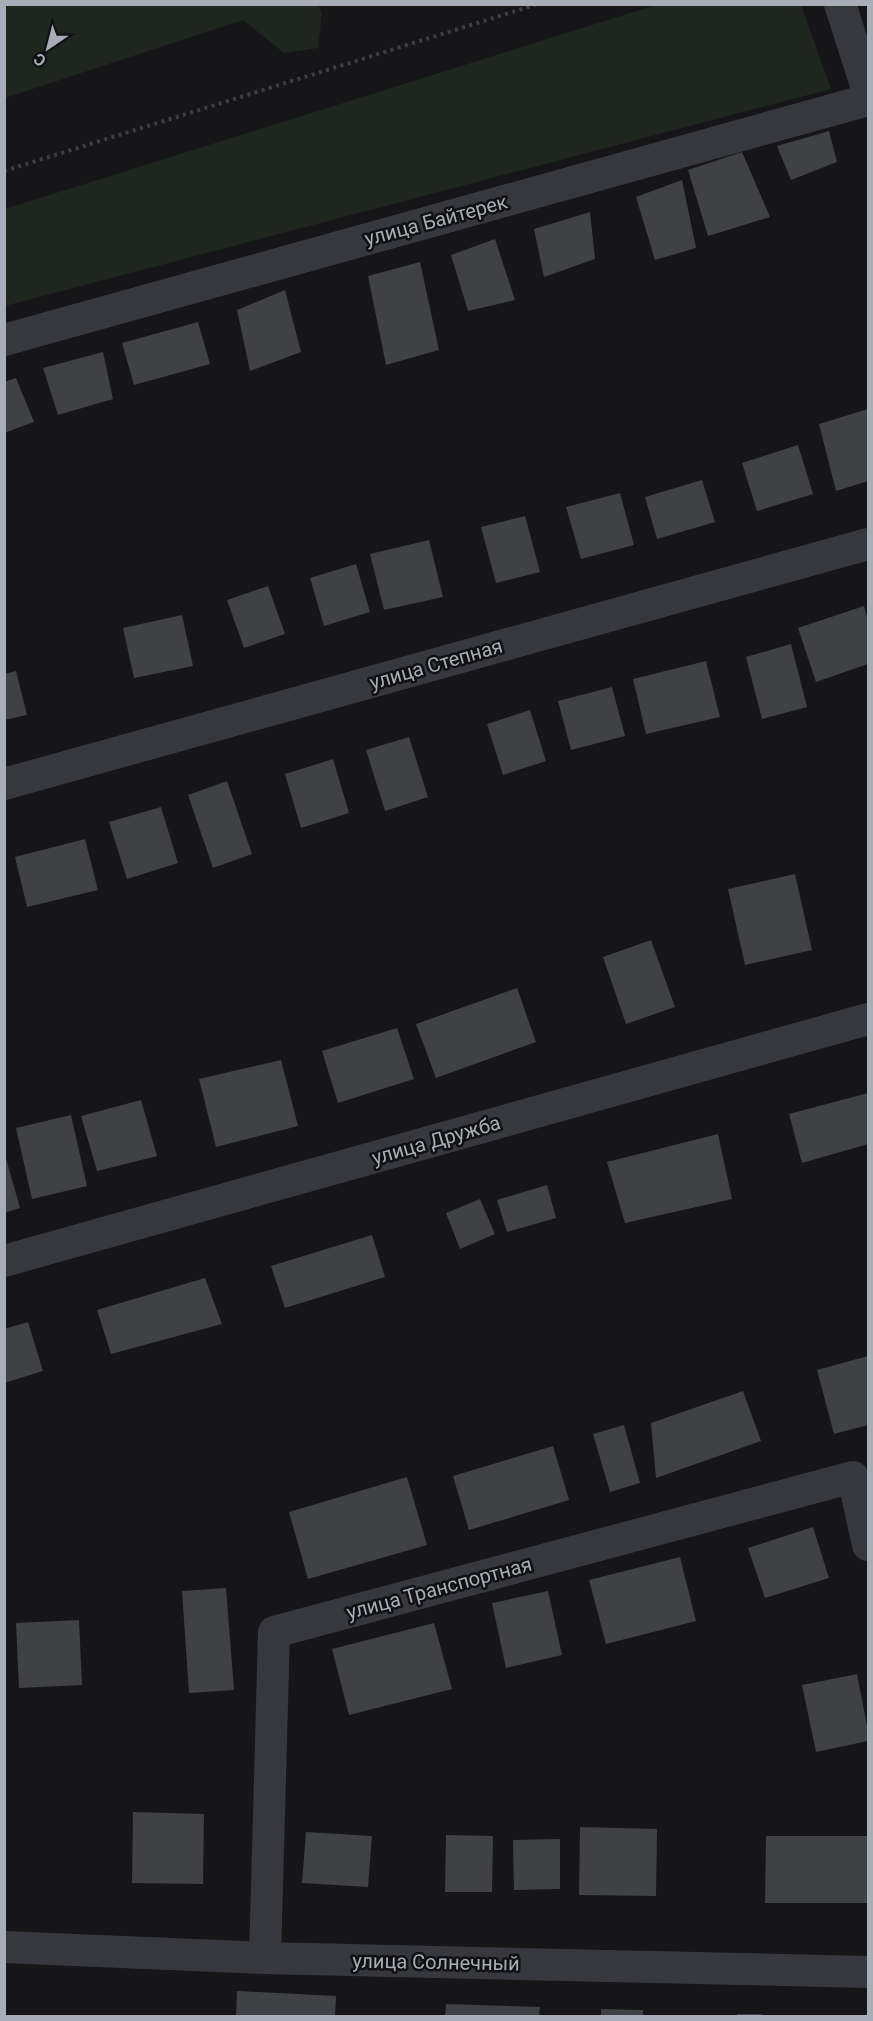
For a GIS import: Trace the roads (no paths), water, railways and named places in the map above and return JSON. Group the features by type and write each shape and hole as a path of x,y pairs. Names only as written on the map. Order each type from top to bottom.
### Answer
{"street":[{"path":"840,4 868,92"},
{"name":"улица Байтерек","path":"4,340 868,100"},
{"name":"улица Степная","path":"4,784 868,544"},
{"name":"улица Дружба","path":"4,1261 868,1019"},
{"name":"улица Транспортная","path":"265,1958 274,1632 852,1477 868,1545"},
{"name":"улица Солнечный","path":"4,1947 265,1958 868,1972"}]}
